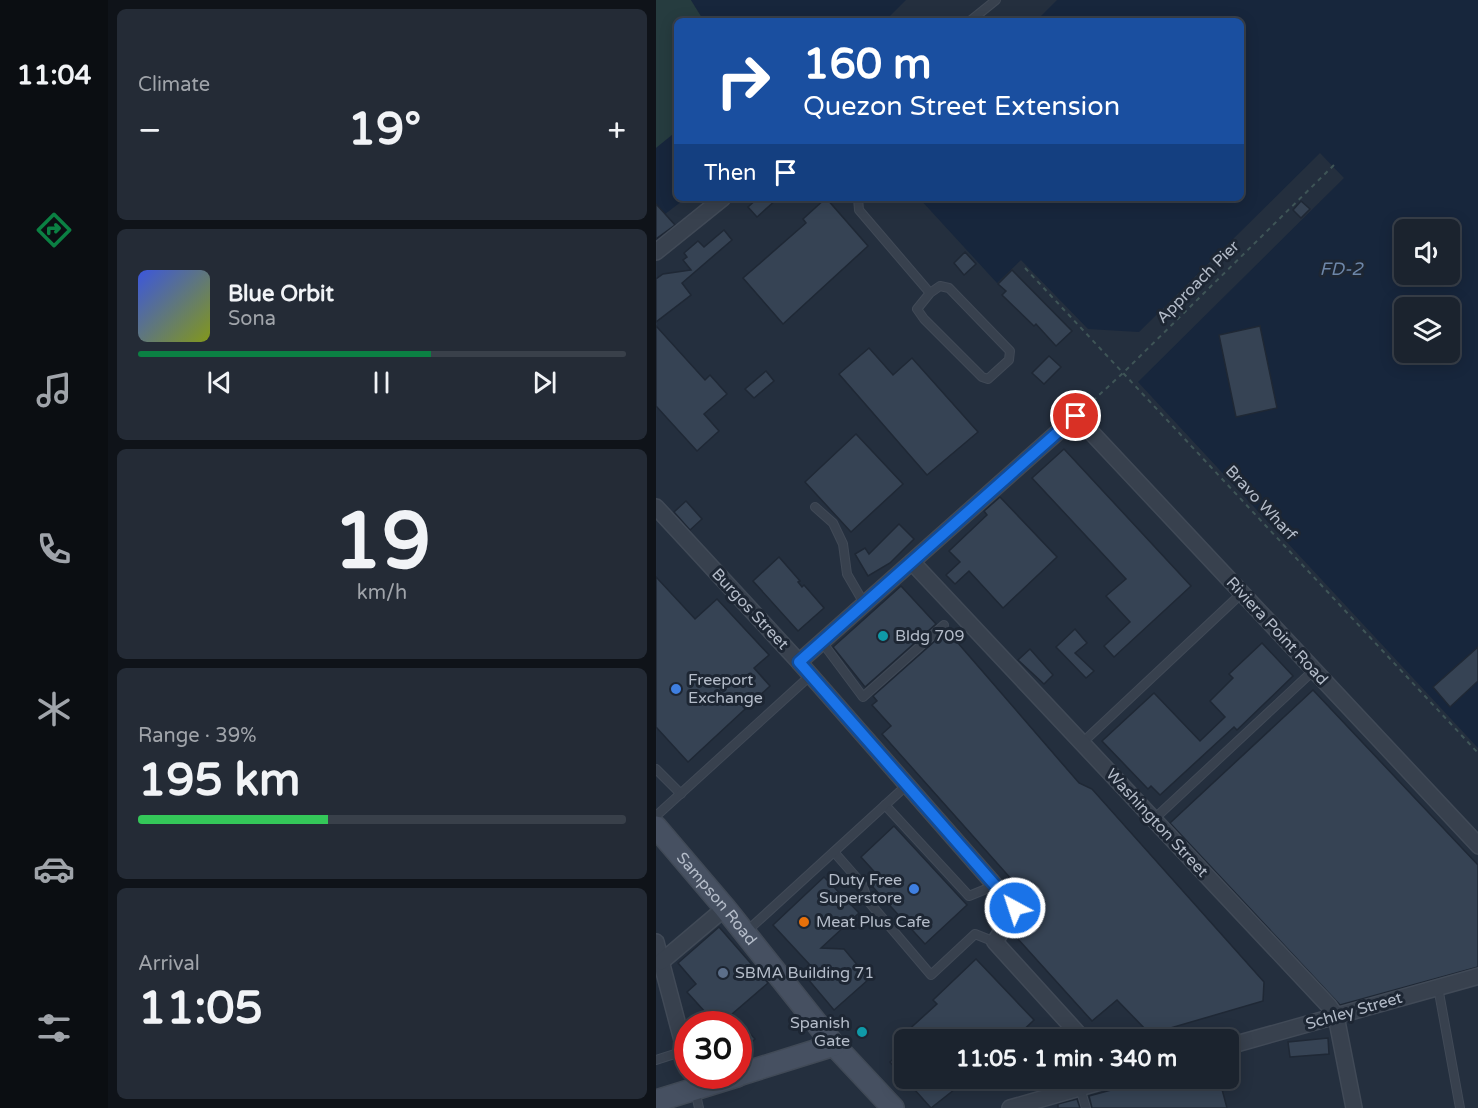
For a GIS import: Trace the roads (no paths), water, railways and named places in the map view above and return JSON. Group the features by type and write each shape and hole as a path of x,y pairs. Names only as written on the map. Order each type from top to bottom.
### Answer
{"main road":[{"name":"Sampson Road","path":"656,827 725,908 834,1045 893,1108"},
{"path":"752,1071 834,1045"},
{"path":"656,1101 695,1091"}],"street":[{"path":"656,252 719,201"},
{"name":"Riviera Point Road","path":"912,562 1076,416 1478,846"},
{"name":"Burgos Street","path":"656,507 799,662 1015,908 995,942"},
{"path":"799,662 912,562"},
{"name":"Washington Street","path":"912,562 1316,991 1336,1016 1354,1108"},
{"path":"661,962 725,908"},
{"path":"656,942 674,1011"},
{"path":"995,942 1074,1029"},
{"name":"Schley Street","path":"1239,1043 1478,976"},
{"path":"1010,1108 1076,1089"}],"lane":[{"path":"974,18 996,0"},
{"path":"858,201 859,210 930,293"},
{"path":"940,286 949,288 1010,351 1009,360 988,379 982,377 924,319 917,309 930,293 940,286"},
{"path":"815,507 833,523 843,544 847,574 865,605"},
{"path":"1081,744 1242,593"},
{"path":"822,642 863,697 944,625"},
{"path":"1153,820 1314,670"},
{"path":"656,816 810,675"},
{"path":"656,769 681,794"},
{"path":"745,933 907,785"},
{"path":"885,805 969,896 996,885"},
{"path":"834,852 862,885 868,901 931,975 975,934 995,942"},
{"path":"1438,987 1460,1108"},
{"path":"656,1060 674,1058"},
{"path":"1080,1089 1086,1108"}],"water":[{"path":"691,0 906,0 888,18 702,18"},
{"name":"FD-2","path":"1057,0 1478,0 1478,748 1138,382 1344,178 1320,153 1139,332 1088,329 1021,260 997,283 922,201 1244,201 1244,18 1039,18"},
{"path":"674,133 674,201 682,201 656,221 656,148"}],"place":[{"name":"Bldg 709","path":"883,636"},
{"name":"Freeport Exchange","path":"676,689"},
{"name":"Duty Free Superstore","path":"914,889"},
{"name":"Meat Plus Cafe","path":"804,922"},
{"name":"SBMA Building 71","path":"723,973"},
{"name":"Spanish Gate","path":"862,1032"}]}
